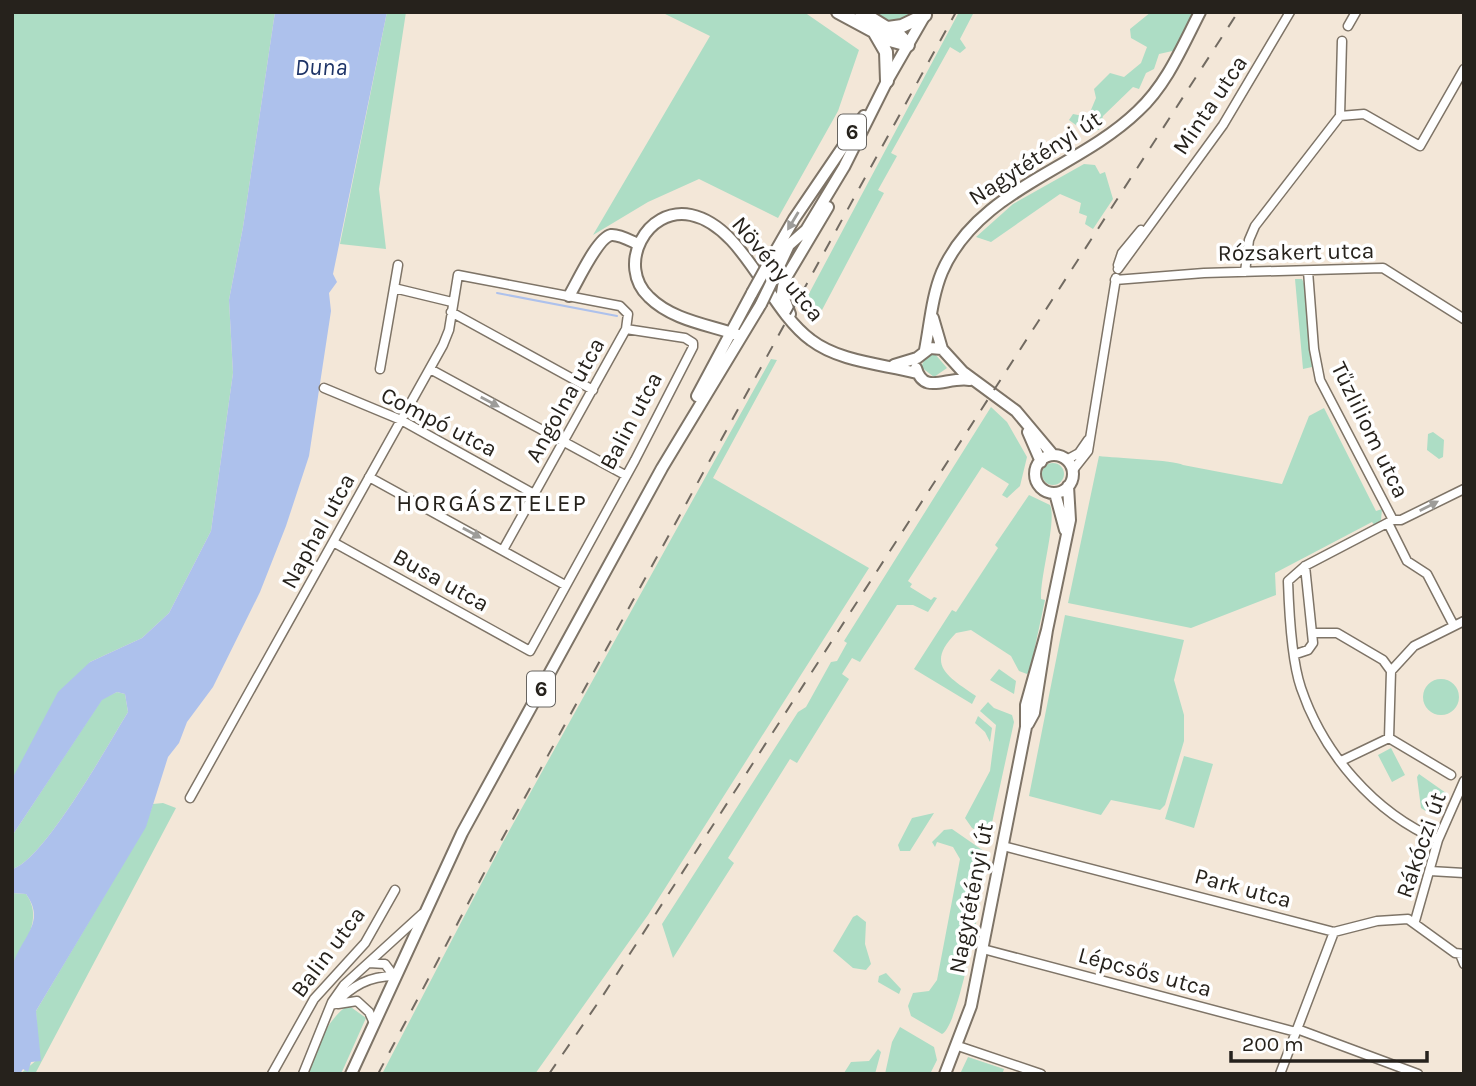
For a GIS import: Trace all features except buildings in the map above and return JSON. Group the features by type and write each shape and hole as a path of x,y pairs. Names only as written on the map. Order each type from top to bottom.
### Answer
{"highway":[{"path":"838,12 874,33 908,45"},
{"path":"861,12 888,27 908,45"},
{"path":"888,27 902,26 926,14"},
{"path":"874,33 886,52 885,84"}],"main road":[{"name":"Nagytétényi út","path":"921,354 941,274 972,226 999,203 1093,148 1135,114 1163,82 1200,12"},
{"name":"6","path":"351,1074 394,976 463,833 662,468 761,304 771,271 808,196 885,84 926,14"},
{"name":"6","path":"662,468 729,332 752,293 789,245 806,230 844,167 885,84"},
{"path":"795,326 784,300 784,281 834,196 844,167"},
{"name":"Növény utca","path":"639,244 649,229 665,217 691,215 710,223 736,246 795,326 813,342 833,352 917,373 931,384 947,379 973,380"},
{"path":"569,296 597,246 607,237 617,236 639,244 636,276 650,299 668,312 741,336"},
{"name":"Nagytétényi út","path":"932,313 942,349"},
{"path":"942,349 973,380 1000,398 1053,455 1068,459 1073,470"},
{"name":"Növény utca","path":"887,365 942,349"},
{"path":"917,373 921,354"},
{"path":"947,379 953,362"},
{"path":"1022,420 1041,461 1053,455"},
{"name":"Nagytétényi út","path":"1041,461 1036,470 1037,482 1043,490 1055,493 1061,505 1066,534"},
{"name":"Nagytétényi út","path":"945,1074 958,1046 983,949 1026,727 1028,695 1046,630 1071,509 1068,486 1073,470"},
{"path":"1055,493 1068,486"}],"street":[{"name":"Minta utca","path":"1115,280 1125,247 1156,216 1231,113 1290,12"},
{"path":"1348,26 1356,12"},
{"path":"1245,272 1249,240 1255,226 1340,116 1342,41"},
{"path":"1340,116 1364,114 1420,146 1464,69"},
{"path":"380,369 398,265"},
{"name":"Rózsakert utca","path":"1115,280 1245,272 1387,270 1464,319"},
{"name":"Tűzliliom utca","path":"1308,271 1314,349 1320,380 1407,561 1427,574 1454,626"},
{"name":"Naphal utca","path":"190,798 430,369 449,330 458,275 569,296"},
{"name":"Nagytétényi út","path":"1073,470 1088,451 1115,280"},
{"path":"394,288 452,302"},
{"name":"Angolna utca","path":"503,550 626,329 628,314 620,306 569,296"},
{"path":"451,312 593,390"},
{"name":"Balin utca","path":"530,650 693,347 685,338 626,329"},
{"path":"430,369 625,475"},
{"name":"Compó utca","path":"324,388 401,420 534,494"},
{"path":"1068,459 1079,453 1091,434"},
{"path":"369,477 565,585"},
{"name":"Tűzliliom utca","path":"1305,566 1390,522 1401,520 1464,489"},
{"name":"Busa utca","path":"333,542 530,650"},
{"path":"1296,654 1311,648 1305,566"},
{"path":"1305,566 1288,581 1296,654 1304,695 1354,780 1390,812 1438,840"},
{"path":"1391,671 1414,646 1464,621"},
{"path":"1312,633 1337,633 1383,660 1391,671 1389,738"},
{"path":"1341,761 1389,738"},
{"path":"1389,738 1451,775"},
{"name":"Rákóczi út","path":"1415,921 1438,840 1464,781"},
{"name":"Park utca","path":"1003,846 1334,932 1389,919 1415,921"},
{"path":"1430,871 1464,873"},
{"name":"Balin utca","path":"272,1074 314,999 365,943 395,890"},
{"path":"303,1070 324,1021 344,985 367,963 390,947 424,912"},
{"path":"1415,921 1462,954 1464,964"},
{"path":"1280,1074 1334,932"},
{"name":"Lépcsős utca","path":"983,949 1297,1030 1418,1074"},
{"path":"367,963 385,964 394,976"},
{"path":"324,1021 335,1005 361,982 381,976 394,976"},
{"path":"335,1005 357,1001 369,1012 374,1023"},
{"path":"958,1046 1041,1074"}],"green space":[{"path":"12,12 275,12 243,227 229,300 233,373 211,531 169,613 142,638 90,662 12,779"},
{"path":"387,12 406,12 379,189 386,249 340,244"},
{"path":"661,12 804,12 859,50 838,111 778,218 699,179 648,202 593,235 710,36"},
{"path":"871,12 917,12 909,20 887,22"},
{"path":"959,12 974,12 960,39 966,48 960,53 950,47 891,153 897,156 878,190 884,193 822,310 804,303"},
{"path":"1151,12 1197,12 1177,50 1159,54 1154,69 1146,73 1139,89 1133,87 1103,116 1099,130 1080,128 1069,120 1073,114 1088,117 1096,98 1094,89 1110,73 1124,77 1141,63 1147,47 1131,38 1130,29"},
{"path":"1084,164 1095,165 1100,174 1105,172 1113,199 1093,229 1085,224 1087,216 1079,213 1081,203 1060,194 991,242 976,237 1013,204"},
{"path":"1295,279 1302,279 1306,288 1312,367 1303,369"},
{"path":"935,354 947,368 934,377 921,367 926,356"},
{"path":"771,359 777,360 713,478 869,568 648,915 535,1074 382,1074 503,842"},
{"path":"991,407 1007,422 1027,457 1020,486 1007,498 1002,495 1009,484 982,467 908,581 912,584 910,587 931,600 937,598 928,612 913,605 897,605 860,662 852,658 842,674 849,679 797,763 790,759 728,858 734,863 673,958 662,924 798,712 806,707 831,662 837,661 847,643 844,641"},
{"path":"1324,408 1376,511 1382,509 1381,520 1375,526 1372,522 1275,573 1276,595 1191,628 1068,603 1099,456 1168,462 1282,484 1309,416"},
{"path":"1433,432 1444,440 1443,457 1439,459 1427,450 1428,434"},
{"path":"1053,463 1061,466 1064,474 1061,482 1053,485 1045,482 1042,474 1045,466"},
{"path":"1029,495 1050,505 1052,512 1041,589 1041,599 1045,600 1030,670 1027,674 1019,671 1011,656 971,630 956,633 947,644 941,662 949,676 976,696 972,704 914,669 952,610 956,612 998,548 995,545"},
{"path":"1065,615 1184,640 1174,680 1184,715 1184,741 1165,805 1160,810 1111,800 1101,815 1029,796"},
{"path":"999,669 1016,681 1014,694 990,680"},
{"path":"1441,679 1453,685 1459,697 1453,709 1441,715 1429,709 1423,697 1429,685"},
{"path":"117,692 125,694 128,712 74,800 41,846 25,862 12,869 12,836 102,699"},
{"path":"988,702 994,708 1012,715 1014,722 990,832 986,835 972,828 965,818 990,771 996,725 980,711"},
{"path":"978,716 992,728 990,742 985,732 975,723"},
{"path":"1391,748 1405,775 1392,782 1378,755"},
{"path":"1184,756 1213,764 1194,828 1165,819"},
{"path":"1419,774 1446,793 1435,817 1421,808 1417,777"},
{"path":"163,803 176,808 35,1074 20,1074 38,1059 36,1011 145,827 153,804"},
{"path":"934,813 910,851 900,851 898,845 912,818"},
{"path":"952,829 988,854 963,981 949,1025 942,1034 911,1016 908,1006 913,993 929,991 937,980 960,859 953,847 937,842 935,847 932,842 944,830"},
{"path":"12,893 26,894 31,903 33,922 12,968"},
{"path":"857,915 866,922 865,944 871,964 866,970 853,968 833,951 853,917"},
{"path":"886,973 901,989 899,994 878,982 879,976"},
{"path":"348,1005 366,1018 341,1074 309,1074 323,1036 333,1019"},
{"path":"900,1027 934,1047 937,1060 930,1074 885,1074 892,1042"},
{"path":"878,1049 881,1052 875,1074 840,1074 844,1073 851,1062 869,1061"},
{"path":"968,1057 1004,1069 1003,1072 1007,1074 960,1074"}],"water":[{"name":"Duna","path":"275,12 387,12 333,274 337,282 329,293 331,311 309,456 260,592 213,687 187,722 179,743 168,757 146,827 36,1011 41,1061 31,1062 28,1072 23,1069 20,1074 12,1074 12,969 15,958 30,932 34,914 26,894 12,893 12,869 25,862 41,846 74,800 128,712 125,694 117,692 102,700 12,836 12,779 58,692 90,662 142,638 169,613 211,531 233,373 229,300 243,227"}],"waterway":[{"path":"497,293 617,316"}],"railway":[{"path":"378,1074 501,841 956,12"},
{"path":"549,1074 602,997 1238,12"}],"district":[{"name":"HORGÁSZTELEP","path":"492,503"}]}
